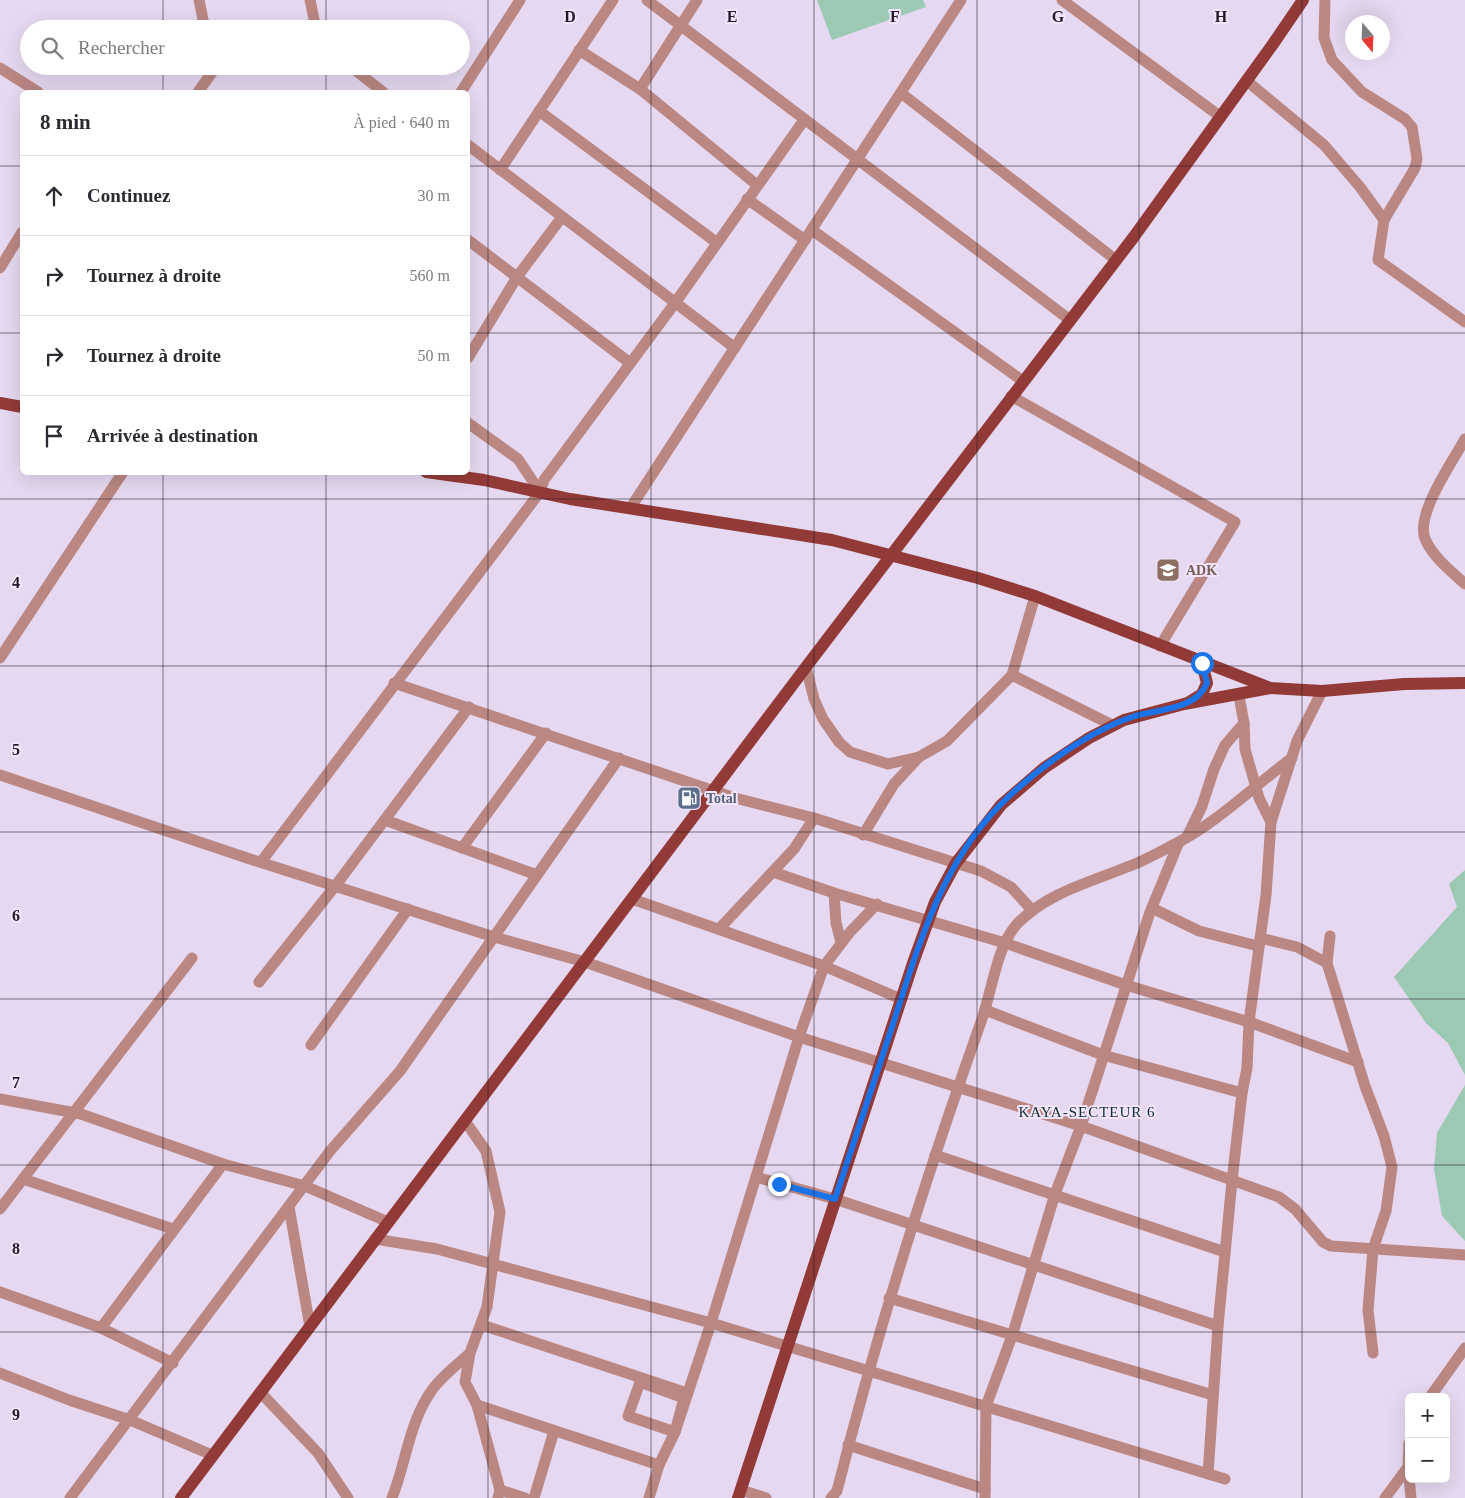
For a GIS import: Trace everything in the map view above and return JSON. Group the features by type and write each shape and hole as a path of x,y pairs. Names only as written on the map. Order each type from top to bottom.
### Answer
{"main road":[{"path":"181,1498 806,667 1116,260 1248,81 1302,0"},
{"path":"0,403 20,407"},
{"path":"448,475 484,480 631,508 832,540 1035,596 1202,663 1270,688 1322,691 1463,681"},
{"path":"1184,704 1197,698 1205,689 1207,683 1202,663"},
{"path":"740,1494 787,1345 928,920 956,863 1001,805 1058,758 1112,725 1149,712 1184,704 1239,696 1270,688"}],"street":[{"path":"199,0 203,20"},
{"path":"310,0 314,20"},
{"path":"462,90 520,0"},
{"path":"500,170 613,0"},
{"path":"647,0 857,161 1070,320"},
{"path":"640,89 697,0"},
{"path":"631,508 961,0"},
{"path":"1062,0 1221,116"},
{"path":"1326,0 1324,38 1332,60 1362,92 1405,119 1412,127 1417,159 1415,168 1384,220 1378,260 1465,322"},
{"path":"580,50 640,89 757,185"},
{"path":"0,68 35,90"},
{"path":"199,90 210,75"},
{"path":"361,75 380,90"},
{"path":"1248,81 1324,145 1360,187 1384,220"},
{"path":"901,93 1116,260"},
{"path":"539,111 716,242"},
{"path":"261,862 394,683 540,492 544,480 675,303 716,242 804,120"},
{"path":"470,147 735,348"},
{"path":"747,199 805,240"},
{"path":"470,355 517,277 562,217"},
{"path":"812,230 1023,380"},
{"path":"0,268 20,235"},
{"path":"470,242 630,363"},
{"path":"1011,396 1235,522 1160,646"},
{"path":"470,424 518,459 540,492"},
{"path":"1465,439 1426,509 1424,524 1425,539 1439,560 1465,584"},
{"path":"0,658 122,475"},
{"path":"806,667 814,699 823,719 839,742 860,756 888,764 919,757 947,741 1012,675 1035,596"},
{"path":"1012,675 1112,725"},
{"path":"394,683 766,807 814,818 956,863 1001,880 1011,887 1032,910"},
{"path":"1208,1474 1225,1252 1242,1093 1250,1042 1249,1022 1266,895 1271,822 1292,758 1322,691"},
{"path":"1239,696 1244,723 1245,749 1255,786 1271,822"},
{"path":"259,982 336,885 469,707"},
{"path":"848,1445 985,1494 986,1406 1012,1336 1054,1194 1080,1126 1152,908 1183,839 1202,806 1214,768 1225,745 1244,723"},
{"path":"462,848 546,733"},
{"path":"863,835 894,784 919,757"},
{"path":"70,1498 330,1151 400,1071 620,758"},
{"path":"838,1496 848,1445 867,1371 912,1224 985,1010 1005,943 1016,925 1032,910 1073,887 1129,866 1183,839 1210,822 1292,758"},
{"path":"888,764 894,784"},
{"path":"0,775 494,937 585,962 799,1037 1080,1126 1280,1197 1296,1209 1323,1242 1330,1246 1465,1255"},
{"path":"719,929 794,849 814,818"},
{"path":"385,820 537,875"},
{"path":"773,872 834,893 877,904 1005,943 1126,985 1249,1022 1358,1062"},
{"path":"834,893 836,923 841,942"},
{"path":"632,900 824,966 901,999"},
{"path":"649,1498 658,1465 675,1432 711,1323 799,1037 824,966 841,942 877,904"},
{"path":"1152,908 1199,931 1259,942 1297,946 1327,963"},
{"path":"311,1045 408,909"},
{"path":"1330,936 1327,963 1358,1062 1384,1136 1392,1168 1387,1206 1373,1249 1368,1310 1373,1354"},
{"path":"0,1209 192,958"},
{"path":"985,1010 1103,1055 1242,1093"},
{"path":"0,1099 74,1113 223,1164 305,1186 388,1222"},
{"path":"465,1121 486,1151 500,1212 495,1264 482,1325 470,1353 465,1382 477,1406 499,1494 525,1498"},
{"path":"935,1156 1225,1252"},
{"path":"101,1328 223,1164"},
{"path":"756,1177 835,1199 1218,1326"},
{"path":"23,1179 173,1229"},
{"path":"289,1208 310,1327"},
{"path":"375,1239 437,1249 711,1323 1225,1479"},
{"path":"0,1292 101,1328 173,1363"},
{"path":"889,1298 1213,1395"},
{"path":"482,1325 687,1393"},
{"path":"1433,1393 1465,1348"},
{"path":"392,1498 404,1465 412,1431 423,1406 432,1390 470,1353"},
{"path":"0,1373 69,1400 130,1420 212,1455"},
{"path":"640,1382 684,1398 675,1432 628,1416 640,1382"},
{"path":"260,1392 318,1453 348,1498"},
{"path":"477,1406 658,1465"},
{"path":"534,1498 554,1431"},
{"path":"1385,1498 1405,1472"},
{"path":"1410,1483 1411,1498"},
{"path":"740,1494 766,1498"}],"green space":[{"path":"817,0 923,0 926,7 832,40"},
{"path":"1465,870 1465,1075 1448,1043 1426,1023 1394,977 1457,907 1449,884"},
{"path":"1465,1085 1465,1241 1442,1216 1434,1169 1437,1133"}],"place":[{"name":"ADK","path":"1168,570"},
{"name":"Total","path":"689,798"}],"district":[{"name":"KAYA-SECTEUR 6","path":"1087,1112"}],"route":[{"path":"779,1184 835,1199 935,902 956,863 982,826 1001,805 1044,768 1112,725 1149,712 1184,704 1197,698 1202,694 1207,683 1202,663"}]}
